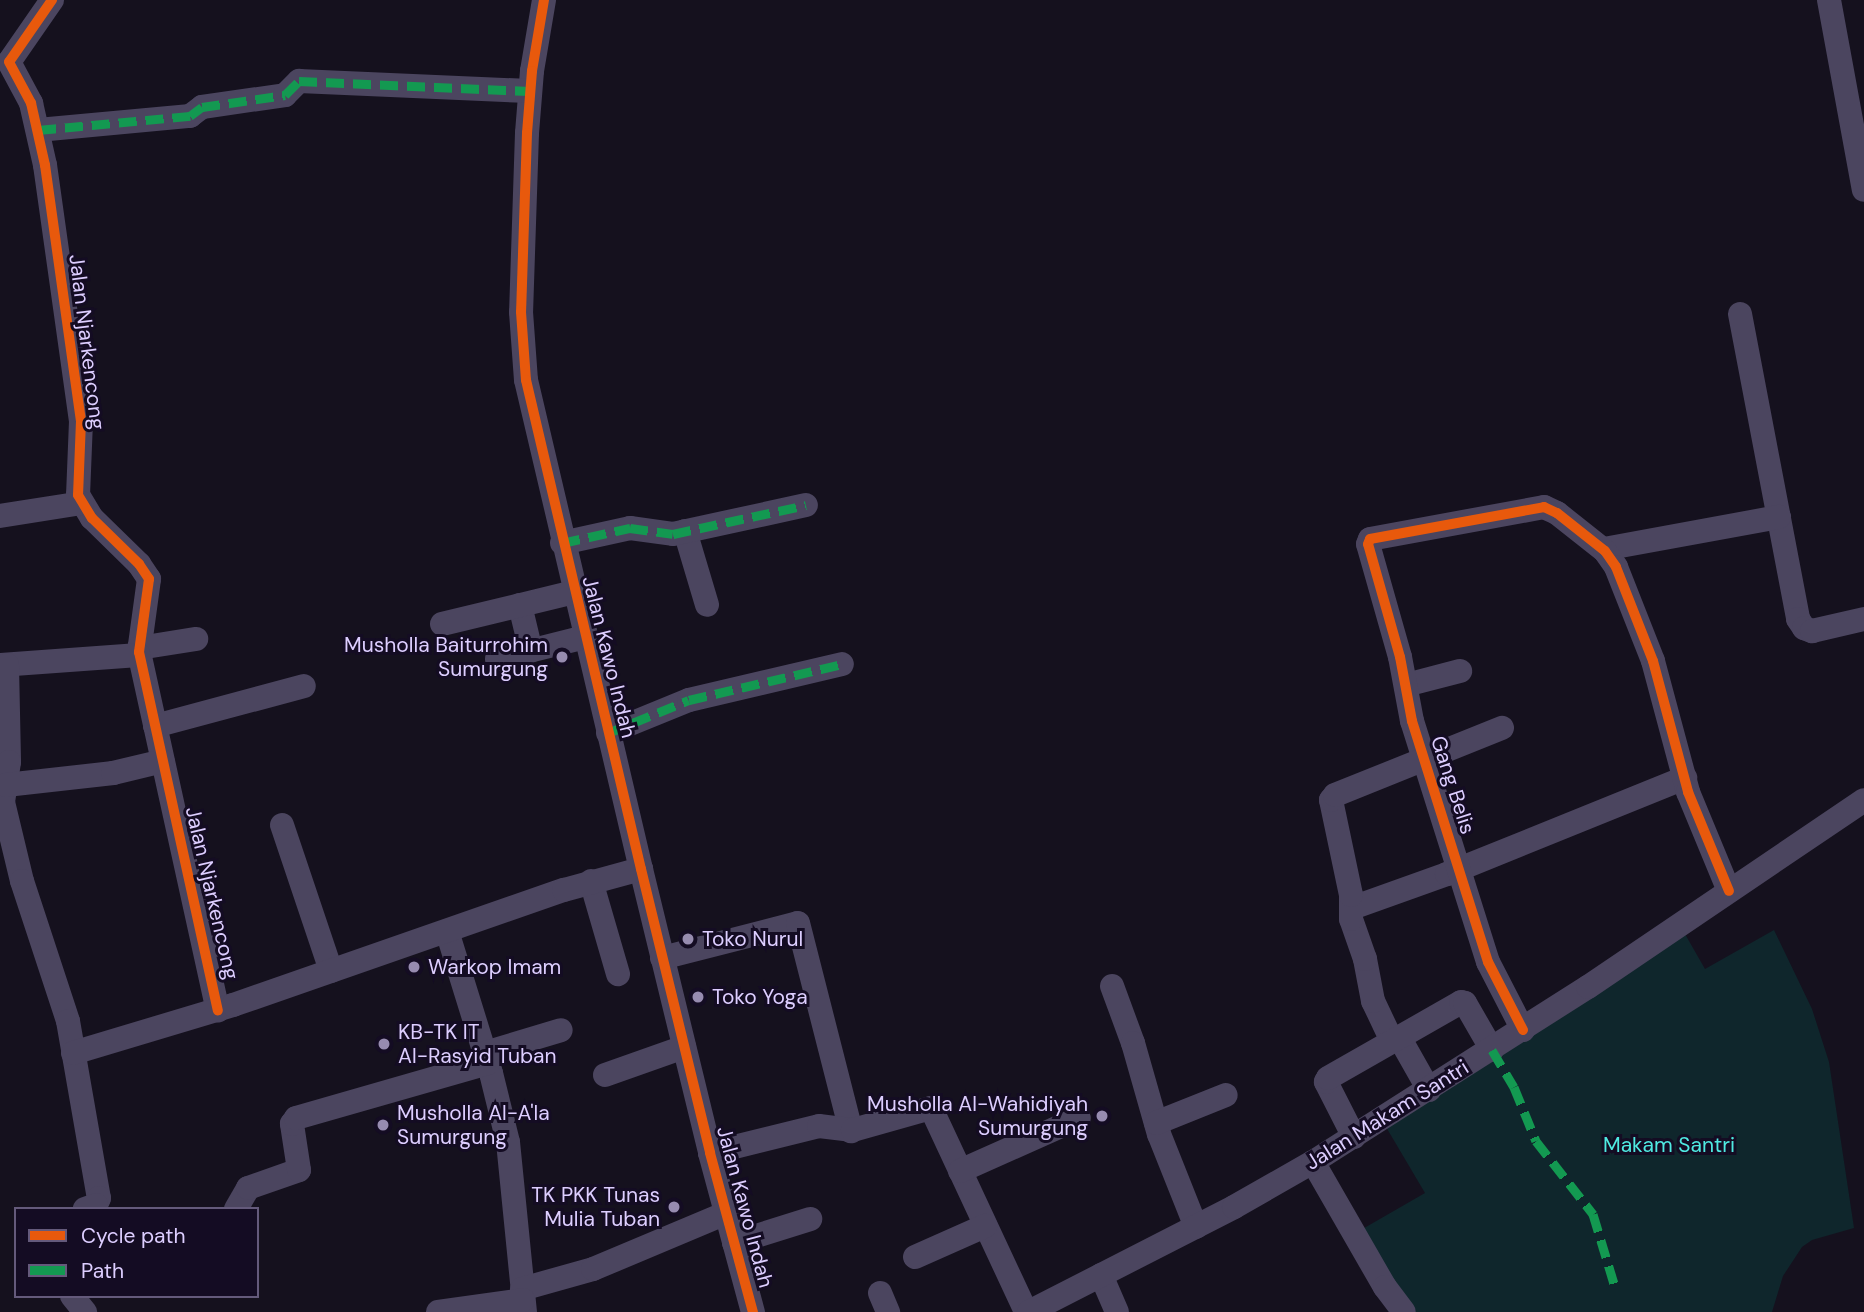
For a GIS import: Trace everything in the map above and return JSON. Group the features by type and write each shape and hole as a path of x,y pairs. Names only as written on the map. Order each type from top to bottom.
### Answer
{"street":[{"name":"Jalan Njarkencong","path":"52,0 9,62 31,103 38,130 81,425 78,489 82,503 149,579 139,651 218,1010"},
{"name":"Jalan Kawo Indah","path":"544,0 530,92 522,337 529,398 640,869 710,1153 753,1312"},
{"path":"1829,0 1854,78 1864,190"},
{"path":"38,130 190,116 202,107 285,95 300,81 530,92"},
{"path":"1740,314 1798,619 1804,628 1815,631 1864,619"},
{"path":"0,516 82,503"},
{"path":"562,543 630,528 666,535 806,505"},
{"name":"Gang Belis","path":"1523,1030 1491,970 1411,716 1406,685 1368,545 1372,538 1544,507 1555,511 1604,549"},
{"path":"1729,891 1685,778 1653,661 1616,567 1604,549 1779,517"},
{"path":"685,531 706,605"},
{"path":"442,624 574,592"},
{"path":"520,605 531,650"},
{"path":"497,659 585,637"},
{"path":"90,1207 96,1205 99,1198 60,992 19,870 3,806 9,762 3,665 139,651 196,639"},
{"path":"608,733 697,698 842,664"},
{"path":"1406,685 1460,671"},
{"path":"155,726 304,685"},
{"path":"1429,1090 1373,1001 1366,962 1351,919 1352,908 1331,800 1502,728"},
{"path":"6,785 113,774 163,761"},
{"path":"1352,908 1460,869 1685,778"},
{"name":"Jalan Makam Santri","path":"1027,1312 1196,1227 1354,1137 1523,1030 1864,800"},
{"path":"282,825 331,971"},
{"path":"73,1053 218,1010 591,881 640,869"},
{"path":"591,881 618,974"},
{"path":"663,958 798,923 851,1131"},
{"path":"447,931 486,1058 508,1142 523,1300"},
{"path":"1112,986 1133,1043 1156,1123 1196,1227"},
{"path":"1354,1137 1326,1080 1463,1002 1492,1050"},
{"path":"237,1207 248,1188 299,1170 292,1126 296,1118 486,1058 561,1030"},
{"path":"605,1075 684,1047"},
{"path":"1156,1123 1226,1095"},
{"path":"710,1153 819,1126 851,1131 932,1108 1027,1312"},
{"path":"960,1171 1079,1118"},
{"path":"1313,1162 1385,1287 1404,1312"},
{"path":"438,1312 523,1300 726,1213"},
{"path":"734,1243 810,1219"},
{"path":"915,1257 985,1226"},
{"path":"1101,1275 1117,1312"},
{"path":"74,1298 85,1312"}],"green space":[{"name":"Makam Santri","path":"1774,930 1812,1009 1829,1062 1854,1228 1812,1240 1802,1247 1783,1276 1772,1312 1412,1312 1359,1231 1425,1193 1386,1127 1685,934 1705,969"}],"marked path":[{"path":"38,130 190,116 202,107 285,95 299,81 530,91"},
{"path":"562,543 630,528 673,534 806,505"},
{"path":"608,733 689,700 842,664"},
{"path":"1492,1050 1514,1087 1536,1141 1593,1214 1616,1290"}],"cycle path":[{"path":"52,0 9,62 31,103 45,165 81,421 78,495 92,518 139,564 149,579 139,652 218,1010"},
{"path":"544,0 532,71 527,133 521,312 526,380 710,1153 753,1312"},
{"path":"1523,1030 1488,962 1412,721 1400,657 1368,544 1370,539 1544,507 1557,513 1605,551 1616,567 1653,661 1688,792 1729,891"}],"place":[{"name":"Musholla Baiturrohim Sumurgung","path":"562,657"},
{"name":"Toko Nurul","path":"688,939"},
{"name":"Warkop Imam","path":"414,967"},
{"name":"Toko Yoga","path":"698,997"},
{"name":"KB-TK IT Al-Rasyid Tuban","path":"384,1044"},
{"name":"Musholla Al-Wahidiyah Sumurgung","path":"1102,1116"},
{"name":"Musholla Al-A'la Sumurgung","path":"383,1125"},
{"name":"TK PKK Tunas Mulia Tuban","path":"674,1207"}]}
